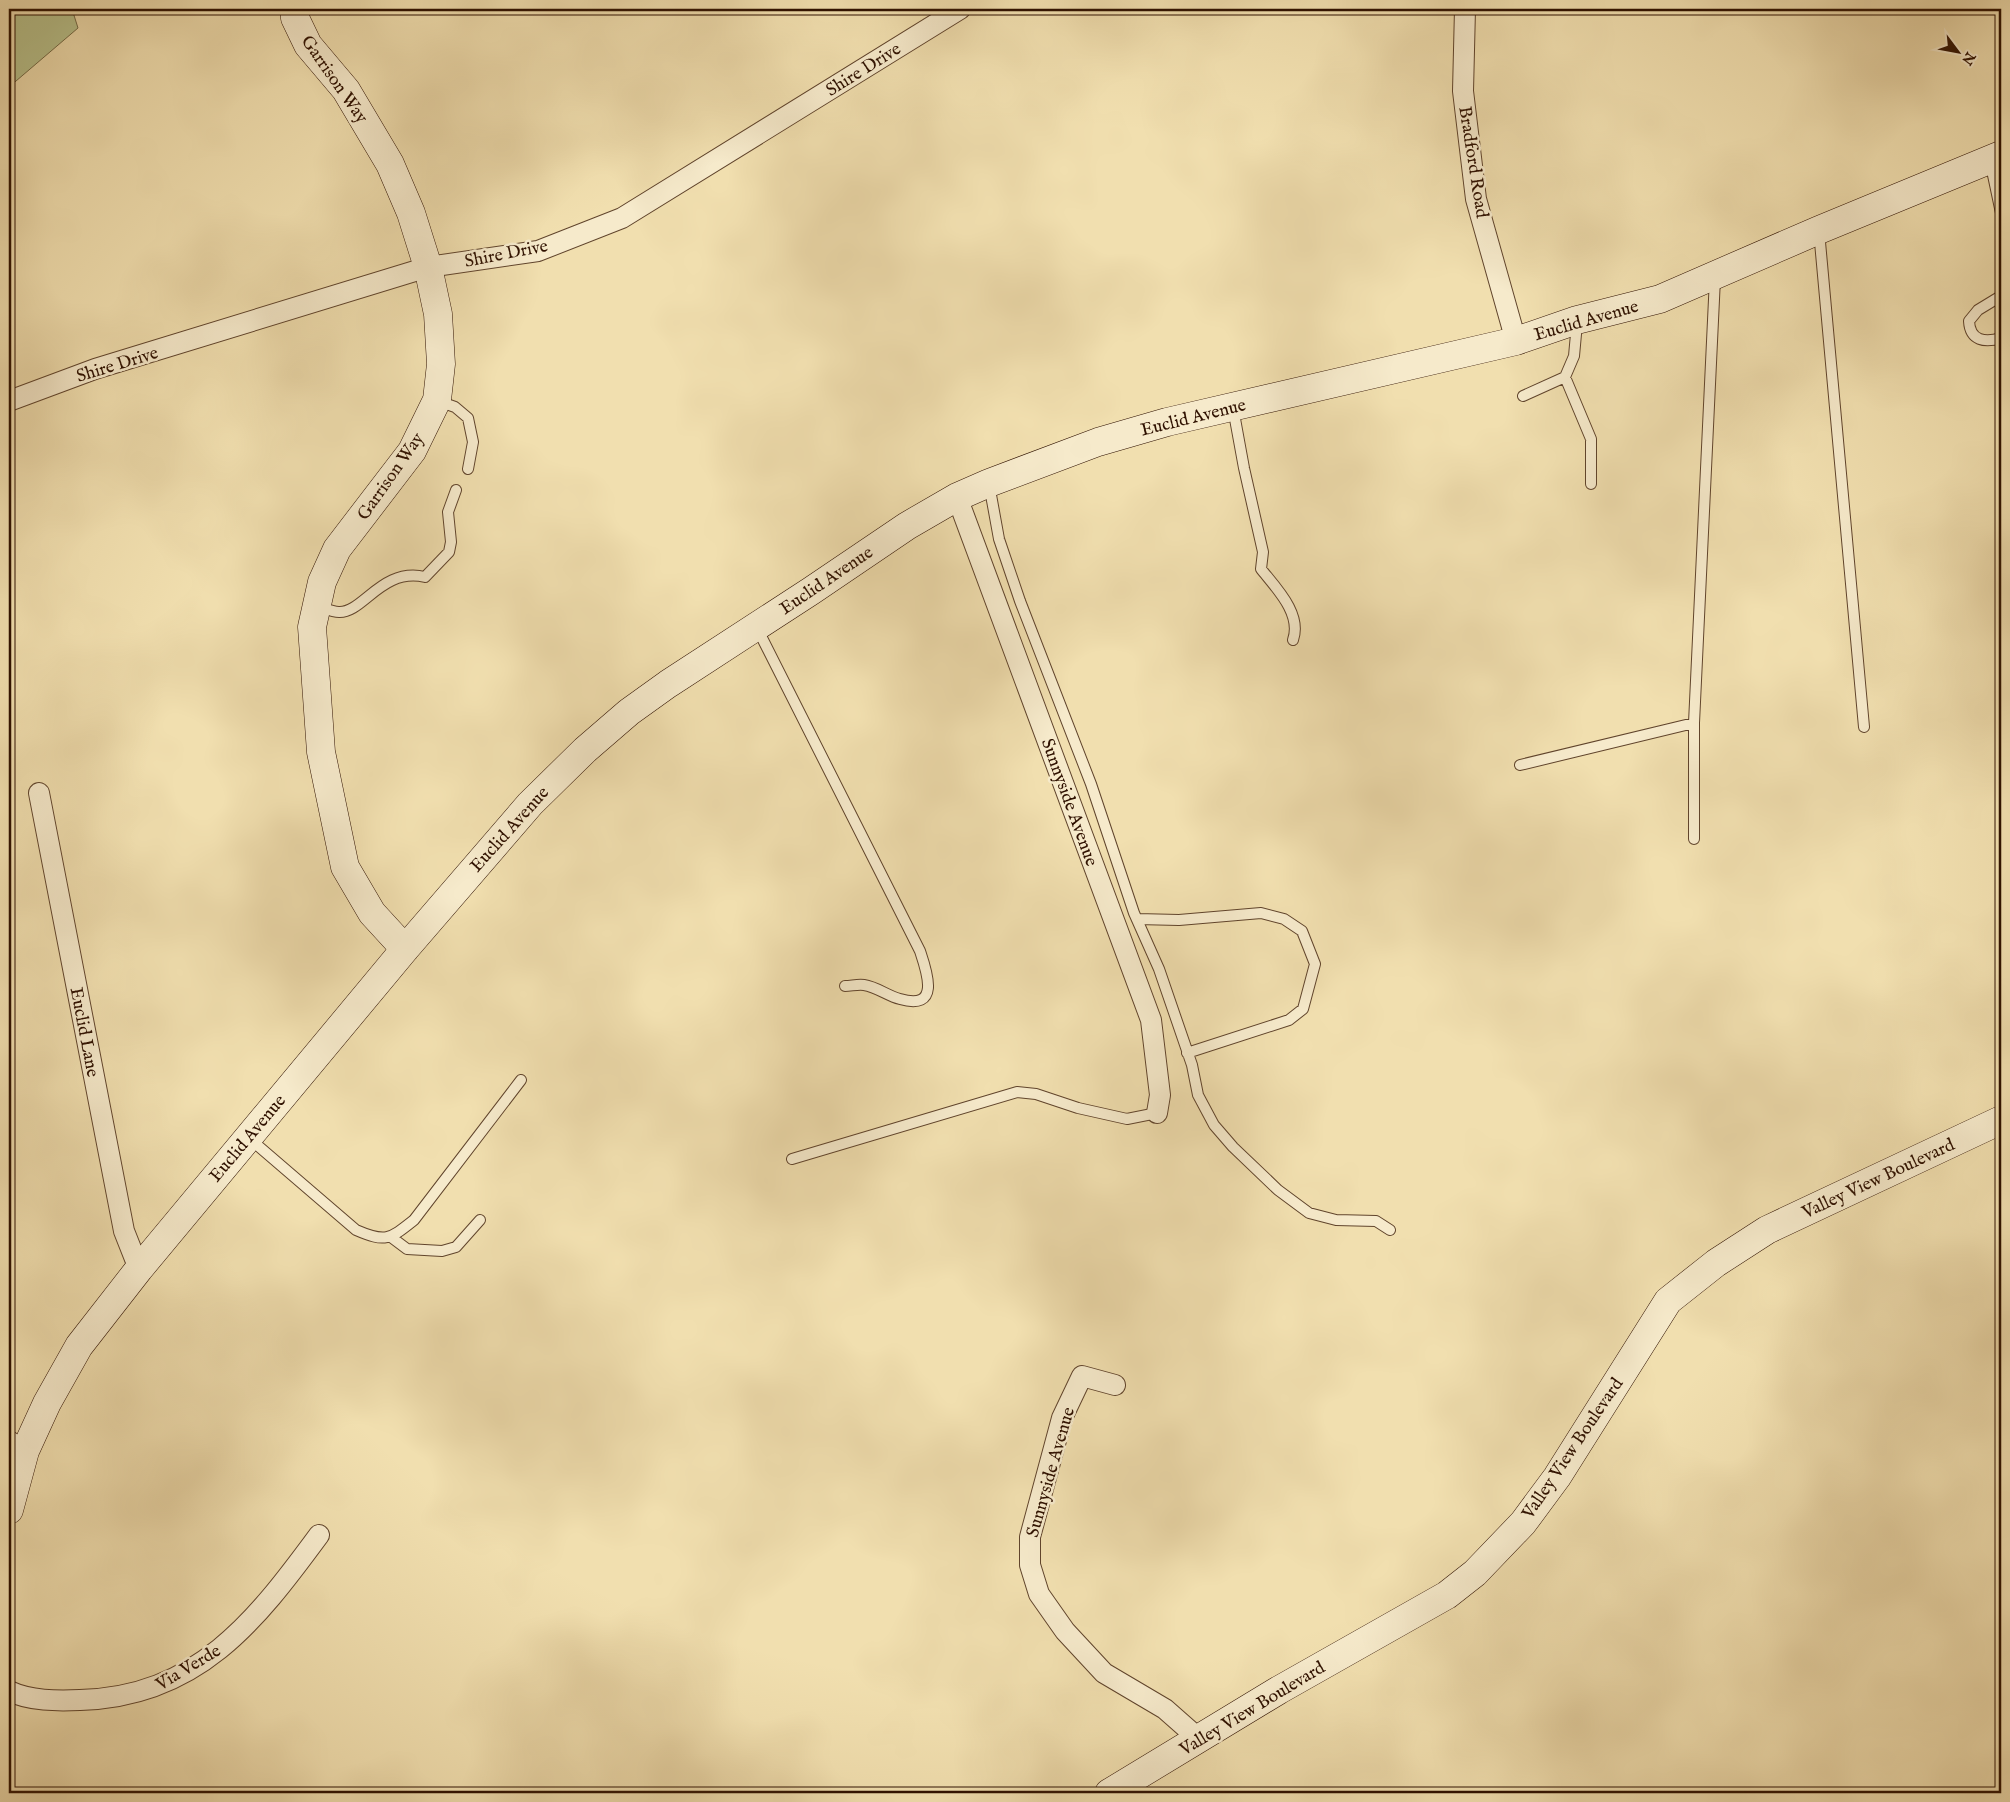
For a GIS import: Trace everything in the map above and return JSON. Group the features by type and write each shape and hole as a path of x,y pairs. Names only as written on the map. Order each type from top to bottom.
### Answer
{"street":[{"name":"Garrison Way","path":"294,9 295,18 308,45 346,90 390,164 412,213 428,267 438,314 440,356 437,400 412,450 337,550 322,582 312,627 321,752 345,867 372,913 405,949"},
{"name":"Shire Drive","path":"9,401 95,370 428,267 538,251 622,218 960,9"},
{"name":"Bradford Road","path":"1465,9 1463,91 1476,199 1516,341"},
{"name":"Euclid Avenue","path":"9,1510 17,1446 47,1403 79,1346 139,1269 247,1136 530,804 585,750 630,712 668,684 907,526 957,497 989,483 1106,439 1168,422 1516,341 1577,320 1660,300 1819,230 1996,157"},
{"name":"Sunnyside Avenue","path":"957,497 1151,1020 1160,1095 1157,1113"},
{"name":"Euclid Lane","path":"40,793 124,1231 139,1269"},
{"name":"Valley View Boulevard","path":"1109,1793 1279,1690 1447,1595 1476,1574 1523,1523 1557,1477 1668,1301 1716,1263 1766,1230 2001,1120"},
{"name":"Sunnyside Avenue","path":"1115,1384 1082,1376 1062,1418 1030,1537 1030,1565 1039,1594 1065,1631 1098,1667 1134,1692 1166,1709 1199,1739"},
{"name":"Via Verde","path":"9,1692 19,1696 62,1701 101,1700 118,1698 155,1688 176,1678 226,1644 240,1631 274,1597 319,1536"}],"lane":[{"path":"1996,157 2001,213"},
{"path":"1819,230 1864,727"},
{"path":"1694,839 1694,723 1715,277"},
{"path":"2001,296 1978,310 1969,321 1970,331 1974,336 1983,341 2001,338"},
{"path":"1523,396 1565,377 1574,356 1577,320"},
{"path":"1565,377 1591,439 1591,484"},
{"path":"437,400 455,408 468,418 473,442 468,469"},
{"path":"1233,407 1244,468 1263,552 1261,570 1286,600 1295,623 1296,632 1293,640"},
{"path":"989,483 999,539 1020,601 1091,784 1137,919 1160,969 1187,1053 1198,1095 1214,1125 1233,1147 1278,1190 1309,1213 1336,1220 1376,1221 1390,1230"},
{"path":"317,606 339,612 348,610 390,581 414,574 425,577 449,552 451,542 448,512 456,490"},
{"path":"756,627 920,951 930,983 929,990 924,996 911,1001 900,999 864,985 845,986"},
{"path":"1520,765 1694,723"},
{"path":"1137,919 1180,920 1261,913 1284,919 1302,931 1315,964 1303,1009 1289,1020 1187,1053"},
{"path":"247,1136 356,1230 373,1237 391,1237 414,1220 521,1080"},
{"path":"792,1159 1017,1092 1036,1094 1078,1108 1127,1119 1157,1113"},
{"path":"391,1237 407,1249 442,1251 456,1247 480,1220"}],"green space":[{"path":"9,9 72,9 78,28 9,87"}]}
